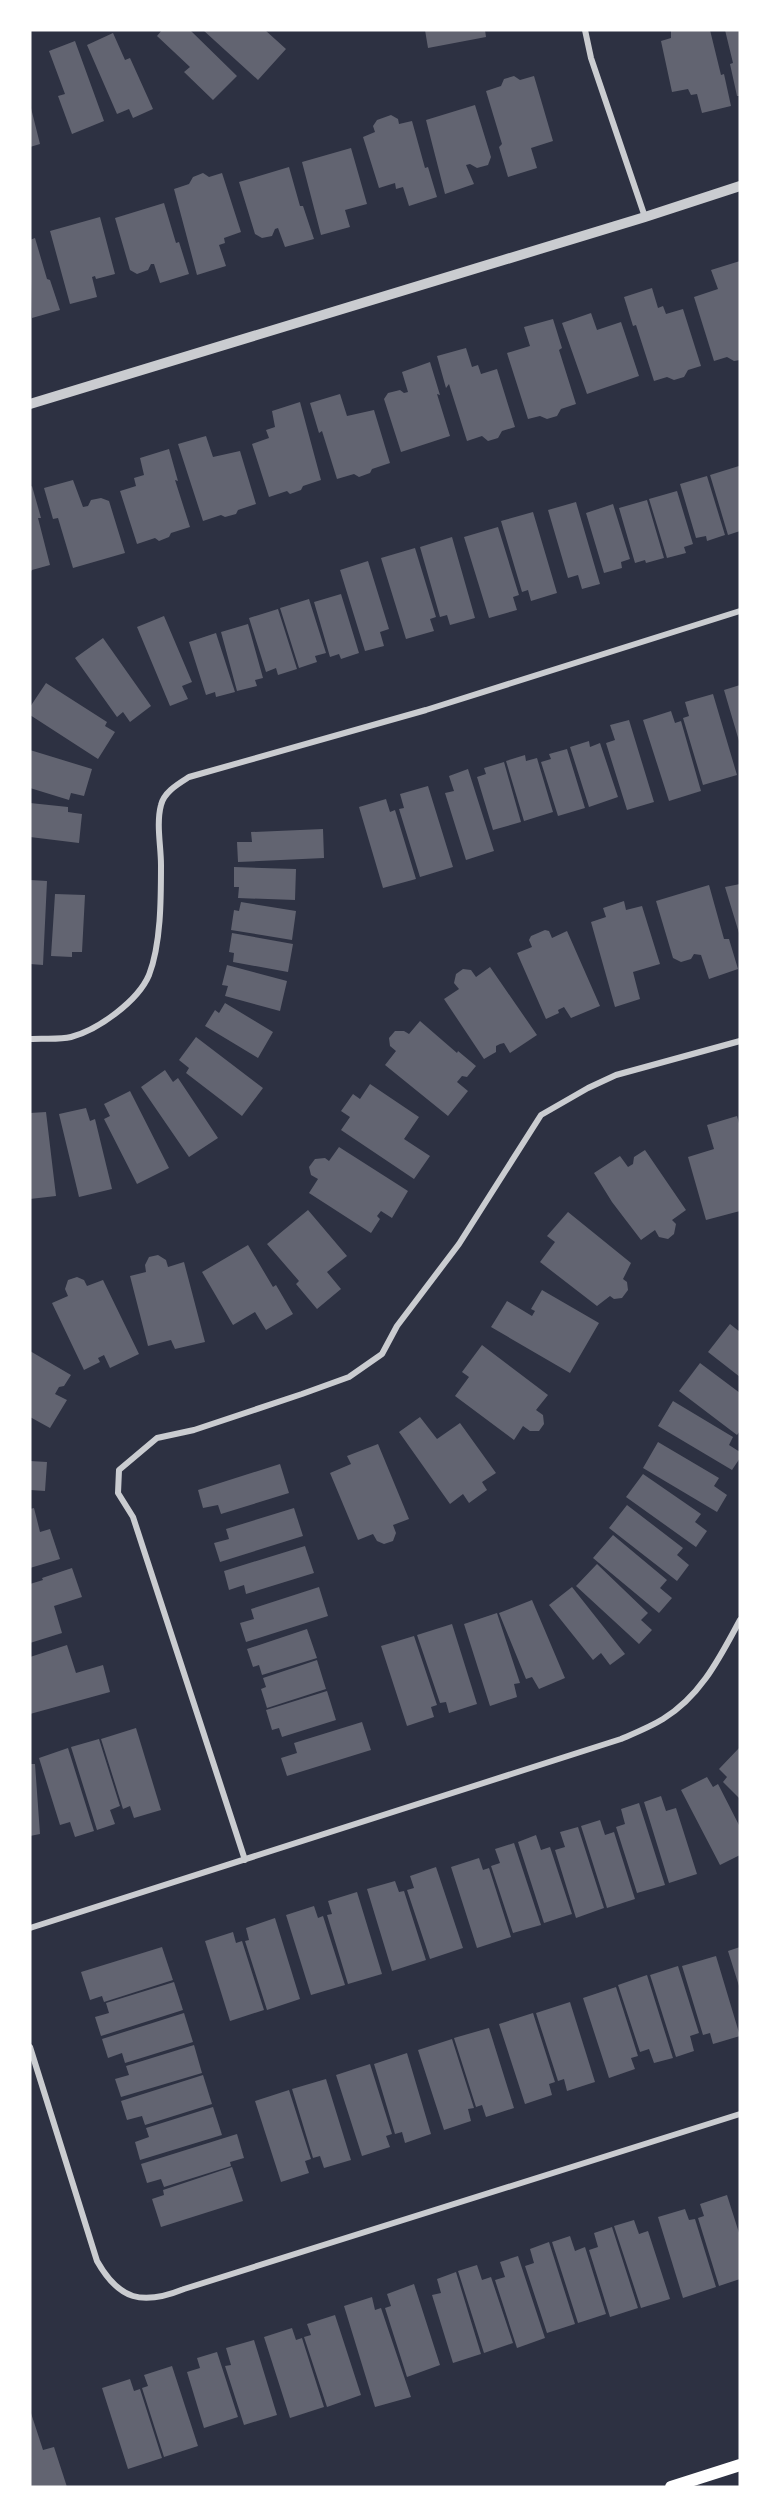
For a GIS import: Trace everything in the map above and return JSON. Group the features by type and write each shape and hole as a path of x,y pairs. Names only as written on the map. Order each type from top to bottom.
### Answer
{"main road":[{"path":"671,2487 740,2465"}],"street":[{"path":"585,30 591,58 645,218"},
{"path":"30,404 645,218 740,186"},
{"path":"30,1039 71,1037 105,1022 128,1003 148,976 157,937 161,891 161,804 170,790 189,777 426,710 740,611"},
{"path":"245,1860 133,1516 118,1493 119,1470 157,1438 194,1430 349,1377 382,1354 397,1326 459,1244 541,1115 616,1075 740,1041"},
{"path":"30,1928 621,1739 664,1719 693,1696 717,1662 740,1620"},
{"path":"30,2047 97,2260 108,2280 123,2293 141,2299 164,2297 183,2289 740,2114"}],"building":[{"path":"162,30 190,30 237,76 213,100 184,72 190,67 157,36"},
{"path":"203,30 265,30 286,49 258,80"},
{"path":"425,30 485,30 486,37 428,48"},
{"path":"671,30 710,30 731,106 702,113 697,94 691,95 688,89 672,92 661,41 671,38"},
{"path":"725,30 740,30 740,96 737,96 730,64 733,63"},
{"path":"113,33 125,60 130,58 153,109 133,118 129,109 117,114 87,45"},
{"path":"75,41 104,121 72,134 58,96 65,94 49,51"},
{"path":"514,76 520,80 534,76 553,141 531,148 537,168 508,177 499,147 502,144 486,91 501,86 504,79"},
{"path":"30,104 40,144 30,147"},
{"path":"475,105 491,157 488,165 477,168 470,164 466,165 474,184 445,194 426,120"},
{"path":"391,115 398,119 399,124 412,121 425,168 428,167 437,197 409,206 403,187 396,189 395,183 379,188 363,137 375,132 373,126 377,120"},
{"path":"351,148 367,204 345,210 350,227 321,235 302,162"},
{"path":"289,167 300,206 303,206 314,239 285,247 278,228 272,236 262,238 255,234 239,182"},
{"path":"203,173 209,177 222,173 241,232 224,238 225,243 219,245 226,266 197,275 174,189 189,184 193,177"},
{"path":"164,203 176,243 179,242 189,274 160,283 154,264 151,264 148,270 137,274 130,270 115,218"},
{"path":"100,217 115,274 96,279 95,276 92,277 97,297 70,304 50,231"},
{"path":"35,238 47,279 50,280 60,310 32,318 30,240"},
{"path":"740,261 740,360 734,361 727,357 714,361 694,297 718,289 711,270"},
{"path":"652,288 658,308 663,306 666,314 683,309 701,366 688,370 684,377 674,380 667,377 654,381 636,325 633,326 624,297"},
{"path":"591,313 597,330 621,322 639,376 587,394 562,323"},
{"path":"553,319 562,348 559,350 576,404 561,409 557,416 547,419 540,416 528,419 507,353 530,346 524,327"},
{"path":"466,348 472,367 478,365 481,374 497,369 515,427 502,431 498,438 488,441 482,436 467,441 449,384 446,388 437,356"},
{"path":"430,362 450,436 401,452 384,399 388,393 400,390 404,393 408,392 402,372"},
{"path":"340,394 347,416 374,410 390,463 372,469 370,473 359,477 354,474 337,479 322,431 319,433 310,403"},
{"path":"300,402 321,480 303,486 301,490 290,494 287,491 269,497 252,444 269,438 266,430 275,427 272,411"},
{"path":"206,436 213,457 240,451 256,504 238,510 236,514 225,517 221,515 203,521 178,444"},
{"path":"169,449 178,481 175,480 190,527 171,533 169,537 159,541 155,538 137,544 120,491 136,486 134,478 144,475 140,458"},
{"path":"739,466 740,531 728,535 710,475"},
{"path":"707,476 725,535 707,541 706,536 696,538 680,484"},
{"path":"73,480 83,507 88,506 91,500 101,498 109,501 125,553 73,568 58,518 53,519 44,488"},
{"path":"32,486 50,565 32,570 30,573 30,487"},
{"path":"677,491 693,544 684,547 686,553 667,558 649,499"},
{"path":"647,500 664,558 646,563 645,560 635,563 619,508"},
{"path":"576,502 600,584 582,589 578,575 568,578 548,510"},
{"path":"613,504 630,559 621,562 622,568 604,573 586,513"},
{"path":"533,512 557,593 531,601 528,590 522,592 501,521"},
{"path":"498,527 519,595 513,597 517,610 489,618 464,537"},
{"path":"452,537 475,618 450,625 447,615 440,617 420,547"},
{"path":"415,548 436,617 430,619 434,631 406,639 381,558"},
{"path":"368,561 389,629 380,632 384,646 365,651 340,570"},
{"path":"341,594 359,653 341,659 339,654 330,657 314,602"},
{"path":"309,599 326,653 315,656 317,662 299,668 280,608"},
{"path":"278,609 297,669 278,675 276,668 266,672 249,618"},
{"path":"164,616 192,682 182,686 188,699 170,706 137,627"},
{"path":"248,624 263,678 255,680 257,686 237,691 221,632"},
{"path":"216,633 235,692 216,697 215,692 206,695 189,642"},
{"path":"103,638 151,706 130,722 123,712 117,717 75,658"},
{"path":"46,683 107,722 105,726 115,732 98,759 30,715 30,707"},
{"path":"740,685 740,741 739,741 724,690"},
{"path":"713,694 737,775 703,785 683,718 689,716 685,702"},
{"path":"671,711 675,723 681,721 701,791 669,801 643,720"},
{"path":"629,720 654,802 627,810 606,743 615,740 610,725"},
{"path":"589,741 590,747 600,743 618,797 589,807 570,747"},
{"path":"567,749 585,808 558,816 541,762 551,759 549,754"},
{"path":"30,750 92,769 84,796 71,793 69,800 30,788"},
{"path":"525,755 526,761 537,758 553,812 524,821 506,761"},
{"path":"504,762 521,822 493,830 477,777 486,774 484,768"},
{"path":"468,769 494,851 466,860 445,793 454,791 449,776"},
{"path":"428,786 453,867 420,877 399,809 404,808 400,794"},
{"path":"386,799 390,812 395,810 416,879 383,888 359,807"},
{"path":"30,803 68,807 68,812 82,814 79,843 30,837"},
{"path":"323,829 324,858 238,862 237,842 252,842 251,832"},
{"path":"234,867 296,869 295,900 238,898 239,887 234,887"},
{"path":"30,880 47,881 43,965 30,964"},
{"path":"740,884 740,933 739,933 725,887"},
{"path":"709,885 724,939 729,939 738,969 709,979 701,955 694,954 691,959 681,962 673,958 656,901"},
{"path":"55,894 85,895 82,952 72,952 72,957 51,956"},
{"path":"624,901 626,910 642,906 660,964 633,972 640,999 615,1007 591,922 606,917 603,908"},
{"path":"241,902 296,911 292,940 231,930 234,910 239,911"},
{"path":"545,930 549,931 552,938 567,931 600,1006 571,1018 564,1007 558,1010 559,1013 546,1019 517,953 532,947 529,940 531,936"},
{"path":"232,933 293,944 288,972 233,962 234,953 229,952"},
{"path":"227,965 287,981 280,1011 225,996 228,986 222,985"},
{"path":"490,967 537,1035 510,1053 504,1043 500,1044 496,1046 496,1052 484,1059 444,999 459,989 454,983 456,974 463,969 471,970 476,977"},
{"path":"225,1003 273,1032 258,1058 205,1026 215,1010 219,1013"},
{"path":"420,1021 476,1066 467,1077 462,1076 457,1082 468,1091 448,1116 385,1065 396,1051 390,1046 389,1038 395,1031 404,1031 409,1034"},
{"path":"196,1037 263,1088 242,1116 186,1073 189,1068 179,1060"},
{"path":"165,1070 173,1082 178,1078 218,1138 189,1157 141,1087"},
{"path":"370,1084 419,1117 404,1139 430,1156 414,1179 341,1130 350,1117 341,1111 353,1094 360,1099"},
{"path":"130,1091 169,1168 137,1184 104,1119 110,1116 104,1104"},
{"path":"86,1108 90,1121 95,1119 112,1189 79,1197 59,1114"},
{"path":"46,1112 56,1196 30,1199 30,1113"},
{"path":"737,1116 740,1127 740,1211 706,1220 688,1157 714,1149 707,1125"},
{"path":"339,1147 408,1191 392,1218 381,1211 377,1216 380,1219 371,1233 309,1193 318,1179 311,1175 309,1167 315,1159 325,1158 329,1161"},
{"path":"645,1150 686,1210 672,1220 676,1224 674,1234 668,1239 659,1237 655,1230 641,1240 612,1202 594,1173 620,1156 628,1167 633,1164 634,1157"},
{"path":"308,1210 347,1256 327,1272 341,1289 317,1309 296,1284 299,1281 267,1244"},
{"path":"568,1212 631,1263 623,1279 627,1282 628,1290 622,1298 614,1299 610,1296 597,1306 540,1262 555,1242 547,1236"},
{"path":"248,1245 273,1287 276,1285 293,1314 266,1330 255,1312 233,1325 202,1272"},
{"path":"158,1255 166,1260 168,1267 184,1262 205,1342 175,1349 171,1340 148,1346 130,1276 146,1272 145,1265 149,1257"},
{"path":"77,1277 84,1280 87,1286 103,1280 139,1354 110,1368 104,1355 98,1358 100,1362 84,1370 52,1303 68,1296 65,1289 68,1280"},
{"path":"542,1290 599,1323 570,1373 491,1327 507,1301 532,1316 535,1311 531,1309"},
{"path":"730,1324 740,1332 740,1377 708,1352"},
{"path":"482,1345 548,1395 536,1410 543,1415 544,1424 539,1431 530,1431 523,1426 514,1440 455,1396 469,1377 462,1372"},
{"path":"30,1351 71,1375 55,1394 67,1400 50,1428 30,1417"},
{"path":"700,1363 740,1393 740,1431 737,1435 679,1391"},
{"path":"673,1401 733,1437 729,1445 740,1452 740,1458 732,1470 658,1426"},
{"path":"420,1417 437,1439 460,1423 496,1473 482,1482 487,1490 469,1503 463,1494 450,1504 399,1432"},
{"path":"658,1442 719,1478 714,1486 727,1495 717,1512 643,1468"},
{"path":"378,1444 409,1519 393,1525 396,1533 393,1541 384,1544 377,1541 373,1534 358,1540 330,1473 351,1464 347,1456"},
{"path":"30,1461 47,1462 45,1491 30,1490"},
{"path":"280,1464 289,1493 221,1514 218,1505 203,1508 198,1490"},
{"path":"643,1474 701,1514 695,1522 707,1531 696,1547 626,1497"},
{"path":"627,1505 683,1548 677,1555 689,1565 677,1581 609,1528"},
{"path":"34,1508 40,1532 50,1529 60,1559 30,1568 30,1509"},
{"path":"294,1508 303,1536 220,1562 214,1543 229,1539 226,1529"},
{"path":"613,1535 667,1580 660,1588 672,1598 659,1613 593,1558"},
{"path":"305,1546 314,1573 246,1594 244,1585 229,1590 224,1571"},
{"path":"597,1564 648,1613 641,1620 652,1630 639,1644 576,1586"},
{"path":"72,1568 82,1597 54,1606 62,1633 30,1643 30,1584"},
{"path":"319,1587 328,1616 246,1642 240,1623 254,1619 251,1609"},
{"path":"572,1587 625,1654 610,1665 601,1653 593,1660 549,1605"},
{"path":"532,1600 565,1678 539,1689 532,1677 526,1679 499,1613"},
{"path":"497,1613 520,1683 514,1684 517,1697 490,1706 464,1624"},
{"path":"452,1624 477,1704 449,1713 446,1702 440,1703 417,1635"},
{"path":"307,1629 317,1658 262,1675 259,1665 253,1667 247,1649"},
{"path":"414,1636 437,1705 431,1707 434,1717 407,1726 381,1646"},
{"path":"67,1645 76,1673 103,1665 110,1692 30,1714 30,1657"},
{"path":"317,1660 326,1689 267,1708 261,1689 266,1687 263,1678"},
{"path":"327,1691 336,1720 282,1737 279,1728 272,1730 266,1710"},
{"path":"362,1722 371,1750 287,1776 281,1758 297,1753 294,1743"},
{"path":"136,1728 161,1810 134,1818 130,1806 123,1809 101,1739"},
{"path":"99,1739 120,1806 110,1810 115,1824 97,1830 71,1747"},
{"path":"740,1747 740,1799 723,1782 727,1777 719,1769"},
{"path":"68,1748 94,1831 75,1837 70,1822 60,1825 39,1758"},
{"path":"30,1764 35,1764 40,1834 30,1836"},
{"path":"707,1777 713,1787 718,1784 740,1827 740,1855 720,1865 681,1790"},
{"path":"661,1796 666,1811 676,1808 697,1874 669,1883 644,1802"},
{"path":"639,1803 665,1885 637,1893 616,1827 625,1824 621,1809"},
{"path":"600,1820 605,1835 614,1832 635,1899 607,1908 581,1826"},
{"path":"578,1827 604,1908 576,1918 555,1850 565,1847 560,1832"},
{"path":"536,1835 541,1850 550,1847 572,1914 544,1923 518,1842"},
{"path":"514,1843 541,1925 513,1933 491,1866 500,1863 495,1849"},
{"path":"479,1858 483,1870 489,1868 511,1937 477,1948 451,1867"},
{"path":"436,1867 463,1948 430,1959 407,1890 414,1888 410,1876"},
{"path":"395,1881 399,1892 404,1891 426,1960 392,1971 367,1889"},
{"path":"357,1892 382,1974 348,1984 327,1915 332,1914 328,1901"},
{"path":"314,1906 318,1918 323,1916 345,1985 311,1995 286,1915"},
{"path":"275,1918 300,1999 267,2010 245,1941 249,1940 246,1928"},
{"path":"233,1932 236,1943 242,1941 264,2010 230,2021 205,1941"},
{"path":"162,1947 173,1980 104,2002 102,1996 90,2000 81,1972"},
{"path":"740,1947 740,1986 739,1986 728,1951"},
{"path":"716,1956 740,2036 713,2044 710,2033 703,2035 682,1966"},
{"path":"678,1966 699,2033 690,2036 694,2051 676,2057 650,1975"},
{"path":"647,1975 673,2058 654,2063 649,2049 640,2052 618,1985"},
{"path":"174,1982 183,2010 101,2036 95,2017 109,2013 106,2003"},
{"path":"616,1987 638,2056 631,2058 635,2069 609,2078 583,1998"},
{"path":"570,2002 595,2082 567,2091 564,2079 558,2081 536,2013"},
{"path":"184,2013 193,2042 125,2063 122,2053 108,2058 102,2039"},
{"path":"533,2013 555,2082 549,2084 552,2095 525,2104 499,2024"},
{"path":"489,2028 514,2108 486,2117 482,2105 476,2107 454,2038"},
{"path":"452,2039 474,2108 468,2109 471,2121 444,2130 418,2050"},
{"path":"194,2045 202,2073 121,2097 115,2079 129,2075 126,2066"},
{"path":"407,2053 431,2134 405,2143 402,2132 395,2134 374,2064"},
{"path":"370,2064 392,2134 386,2136 390,2147 362,2156 336,2075"},
{"path":"203,2075 212,2104 145,2125 142,2116 127,2120 121,2101"},
{"path":"326,2079 351,2160 324,2168 320,2156 313,2158 292,2089"},
{"path":"289,2090 311,2159 305,2161 309,2173 281,2182 255,2101"},
{"path":"213,2107 222,2135 140,2160 135,2142 149,2137 146,2128"},
{"path":"237,2134 244,2158 230,2162 231,2166 164,2187 161,2179 147,2183 141,2164"},
{"path":"232,2167 243,2201 161,2227 152,2199 164,2195 163,2190"},
{"path":"727,2195 740,2236 740,2279 719,2286 698,2218 704,2216 700,2204"},
{"path":"685,2209 689,2220 695,2219 716,2287 683,2298 658,2217"},
{"path":"634,2220 639,2234 648,2231 670,2299 641,2308 614,2226"},
{"path":"612,2227 638,2308 610,2317 589,2250 598,2247 594,2233"},
{"path":"570,2236 575,2251 585,2247 606,2314 578,2323 552,2242"},
{"path":"549,2242 575,2324 547,2333 525,2266 534,2263 530,2249"},
{"path":"518,2256 545,2338 517,2348 495,2280 505,2277 500,2262"},
{"path":"477,2265 482,2280 491,2277 513,2343 484,2353 458,2271"},
{"path":"456,2272 481,2354 453,2363 432,2295 441,2293 437,2279"},
{"path":"414,2284 440,2365 407,2377 385,2308 391,2306 387,2294"},
{"path":"372,2297 375,2310 381,2308 411,2397 375,2407 344,2306"},
{"path":"335,2315 361,2395 327,2407 304,2337 311,2335 307,2324"},
{"path":"292,2328 296,2340 302,2338 324,2407 290,2418 264,2337"},
{"path":"254,2340 277,2415 244,2425 225,2366 231,2365 226,2348"},
{"path":"217,2352 238,2417 204,2428 187,2372 200,2368 197,2358"},
{"path":"172,2366 198,2446 164,2457 142,2388 148,2386 144,2375"},
{"path":"130,2379 134,2391 140,2389 162,2458 128,2469 102,2388"},
{"path":"30,2410 43,2450 54,2447 67,2487 30,2487"}]}
